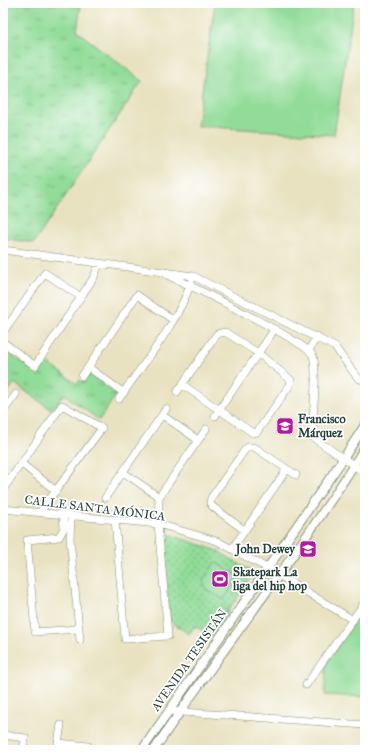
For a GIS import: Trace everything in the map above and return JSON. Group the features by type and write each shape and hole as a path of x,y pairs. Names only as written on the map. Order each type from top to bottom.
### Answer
{"street":[{"path":"3,250 193,276 336,346 358,378 365,381"},
{"path":"3,342 35,366 94,277 99,264"},
{"path":"162,272 274,330 309,350 313,355 314,368 312,432 320,444 365,473"},
{"path":"3,332 45,273 81,297"},
{"path":"88,367 121,396 173,320 184,301 193,276"},
{"path":"82,376 137,295 173,320"},
{"path":"217,413 274,330"},
{"path":"177,392 217,334 220,332 225,332 258,353 291,380 286,390 257,432 253,433 217,413 183,385"},
{"path":"309,350 318,336"},
{"path":"3,411 16,394"},
{"path":"4,488 62,405 102,428 40,512"},
{"path":"105,498 164,412 198,440"},
{"name":"AVENIDA TESISTÁN","path":"142,750 267,568 344,460 365,425"},
{"path":"115,520 125,639 168,636 158,524 159,496 206,429"},
{"path":"244,530 213,507 210,503 211,498 244,451 248,447 254,448 296,475"},
{"name":"AVENIDA TESISTÁN","path":"154,750 179,712 278,575 365,448"},
{"path":"22,464 56,491"},
{"path":"232,549 287,468"},
{"path":"123,472 159,496"},
{"name":"CALLE SANTA MÓNICA","path":"3,508 158,524 217,542 267,568 353,620"},
{"path":"62,514 64,528 60,537 27,540 35,632 78,629"},
{"path":"71,515 70,539 80,640"},
{"path":"306,685 365,602"},
{"path":"168,711 365,725"},
{"path":"61,725 57,746 88,746"},
{"path":"3,735 25,738 23,750"}],"green space":[{"path":"3,3 81,3 77,31 142,81 34,243 3,238"},
{"path":"215,3 354,3 334,135 197,126"},
{"path":"3,350 36,372 45,361 77,384 80,380 83,383 90,373 116,395 99,420 64,394 52,410 14,383 3,399"},
{"path":"162,532 216,550 254,573 211,636 195,626 189,634 170,621"},
{"name":"Skatepark La liga del hip hop","path":"215,562 238,576 224,600 206,589 203,581"},
{"path":"365,607 365,697 325,695 326,664"}],"place":[{"name":"Francisco Márquez","path":"285,426"},
{"name":"John Dewey","path":"308,549"},
{"name":"Skatepark La liga del hip hop","path":"220,579"}]}
